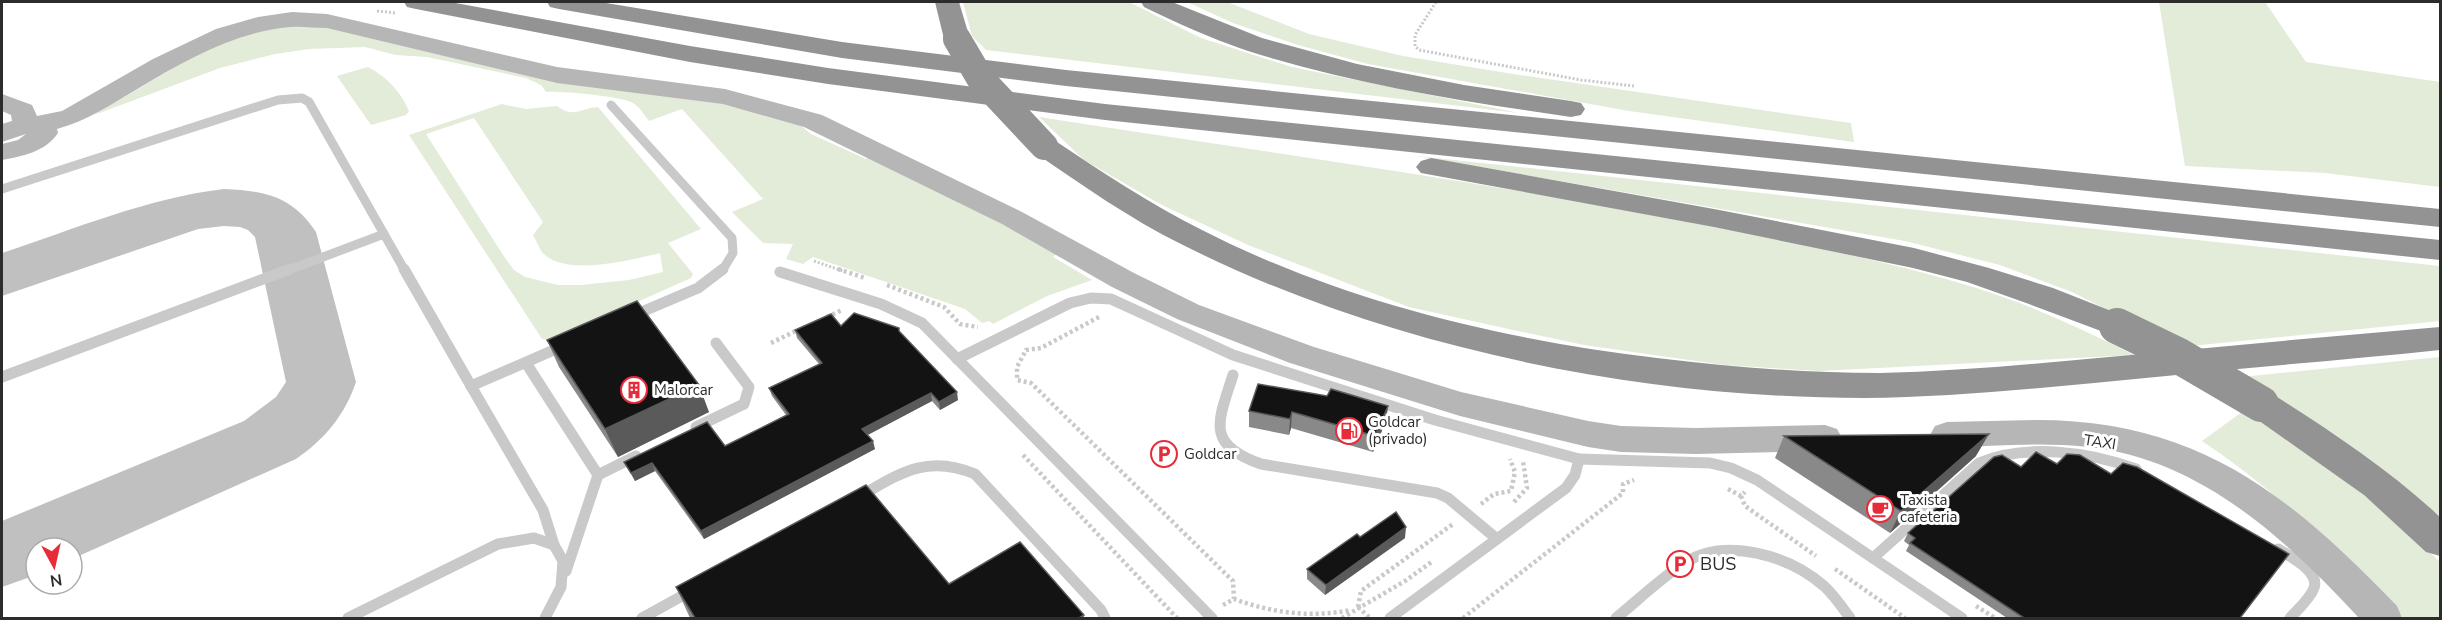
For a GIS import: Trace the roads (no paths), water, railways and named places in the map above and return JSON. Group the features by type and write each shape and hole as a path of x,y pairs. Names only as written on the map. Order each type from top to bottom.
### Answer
{"highway":[{"path":"416,2 558,31 743,64 933,92 1119,114 2440,250"},
{"path":"559,2 738,34 962,66 1228,96 2440,218"},
{"path":"947,2 957,39 986,86 1044,146 1122,200 1233,258 1305,287 1425,327 1560,357 1635,369 1757,381 1883,385 2044,375 2440,339"},
{"path":"1153,2 1218,31 1287,54 1362,74 1460,92 1804,144 1838,156"},
{"path":"1119,114 1197,133 1420,165 1714,218 1902,255 1978,275 2041,296 2117,326 2179,356 2299,428 2377,486 2440,540"}],"street":[{"path":"2,133 71,117 202,44 228,33 274,21 297,19 327,21 557,75 725,97 813,121 1012,218 1124,280 1188,312 1302,356 1460,404 1588,434 1621,439 1696,441 1860,437"},
{"path":"2,104 19,108 24,113 26,123 44,129 42,137 19,149 2,152"},
{"path":"2,104 10,119 2,133"},
{"path":"1918,436 2088,434 2140,444 2177,457 2221,477 2271,511 2313,546 2383,618"}],"lane":[{"path":"2,189 278,100 302,98 309,102 543,510 554,545 563,561 561,587"},
{"path":"611,105 732,238 735,249 730,265 713,279 624,320"},
{"path":"2,377 384,234"},
{"path":"780,272 905,313 922,323 1210,616"},
{"path":"957,359 1070,303 1080,300 1111,299 1233,355 1355,396 1517,443 1579,459 1710,463 1731,468 1757,480 1962,618"},
{"path":"689,431 744,404 749,387 716,343"},
{"path":"471,386 569,344"},
{"path":"526,363 598,475"},
{"path":"1233,375 1218,427 1223,442 1238,455 1261,464 1437,493 1448,498 1497,540"},
{"path":"544,618 561,587 598,475 648,450"},
{"name":"TAXI","path":"1873,558 1979,463 1993,456 2071,454 2124,463 2145,474"},
{"path":"1390,618 1566,488 1575,475 1579,459"},
{"path":"848,503 909,469 922,465 949,465 963,468 975,474 1101,610 1105,618"},
{"path":"348,618 498,544 525,537 538,538 554,545"},
{"path":"2269,544 2300,563 2313,577 2315,583 2314,588 2290,618"},
{"path":"1616,618 1684,563 1696,556 1721,551 1758,555 1806,573 1833,595 1850,618"},
{"path":"642,618 706,583"}],"place":[{"name":"Malorcar","path":"634,390"},
{"name":"Goldcar (privado)","path":"1349,431"},
{"name":"Goldcar","path":"1164,454"},
{"name":"Taxista cafeteria","path":"1880,509"},
{"name":"BUS","path":"1680,564"}]}
